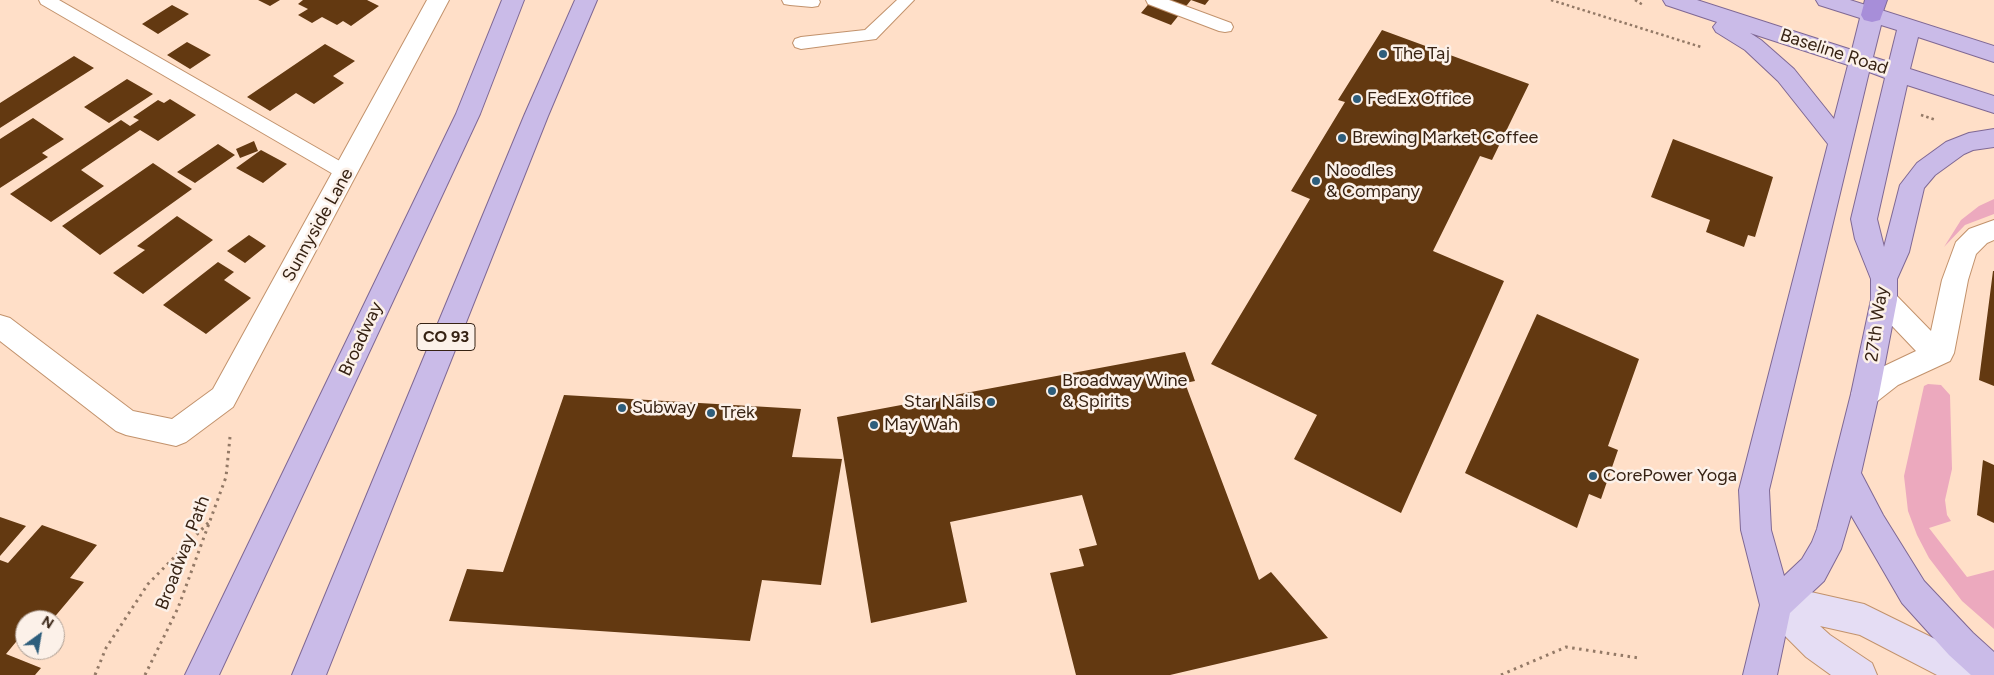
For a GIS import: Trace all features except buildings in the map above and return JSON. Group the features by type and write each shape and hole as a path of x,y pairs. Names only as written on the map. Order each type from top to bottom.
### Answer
{"main road":[{"name":"Broadway","path":"202,675 468,114 513,0"},
{"name":"CO 93","path":"309,675 536,116 586,0"},
{"name":"Baseline Road","path":"1673,0 1994,105"},
{"path":"1673,0 1719,24 1753,45 1786,75 1840,143"},
{"path":"1827,0 1874,7 1909,26 1994,54"},
{"path":"1760,675 1776,605 1756,530 1754,490 1874,7"},
{"name":"27th Way","path":"1776,605 1813,570 1825,549 1865,394 1884,290 1868,239 1864,219 1909,26"},
{"path":"1884,290 1896,252 1912,185 1926,169 1955,148 1969,142 1994,138"},
{"path":"1845,473 1872,525 1913,592 1961,644 1994,674"}],"street":[{"name":"Sunnyside Lane","path":"0,326 126,422 176,433 223,398 438,0"},
{"path":"1940,353 1955,280 1965,249 1978,236 1994,230"},
{"path":"1884,290 1903,322 1925,343 1940,353"},
{"path":"1865,394 1896,373 1940,353"},
{"path":"1776,605 1818,646 1860,675"},
{"path":"1776,605 1802,606 1864,620 1972,675"}],"lane":[{"path":"47,0 346,173"},
{"path":"790,0 812,2"},
{"path":"801,43 870,36 906,0"},
{"path":"1154,0 1225,27"}],"path":[{"path":"1551,0 1710,50"},
{"path":"1918,114 1939,120"},
{"name":"Broadway Path","path":"145,675 178,608 226,477 230,437"},
{"path":"95,675 106,648 148,584 211,519"},
{"path":"1501,675 1566,647 1639,658"}],"shaded area":[{"path":"1994,199 1994,214 1965,225 1944,247 1961,220 1979,206"},
{"path":"1928,384 1941,385 1950,395 1952,469 1945,500 1947,515 1951,521 1929,528 1967,577 1994,570 1994,629 1962,601 1929,558 1917,535 1908,511 1904,476 1924,386"}],"place":[{"name":"The Taj","path":"1383,54"},
{"name":"FedEx Office","path":"1357,99"},
{"name":"Brewing Market Coffee","path":"1342,138"},
{"name":"Noodles & Company","path":"1316,181"},
{"name":"Broadway Wine & Spirits","path":"1052,391"},
{"name":"Star Nails","path":"991,402"},
{"name":"Subway","path":"622,408"},
{"name":"Trek","path":"711,413"},
{"name":"May Wah","path":"874,425"},
{"name":"CorePower Yoga","path":"1593,476"}]}
